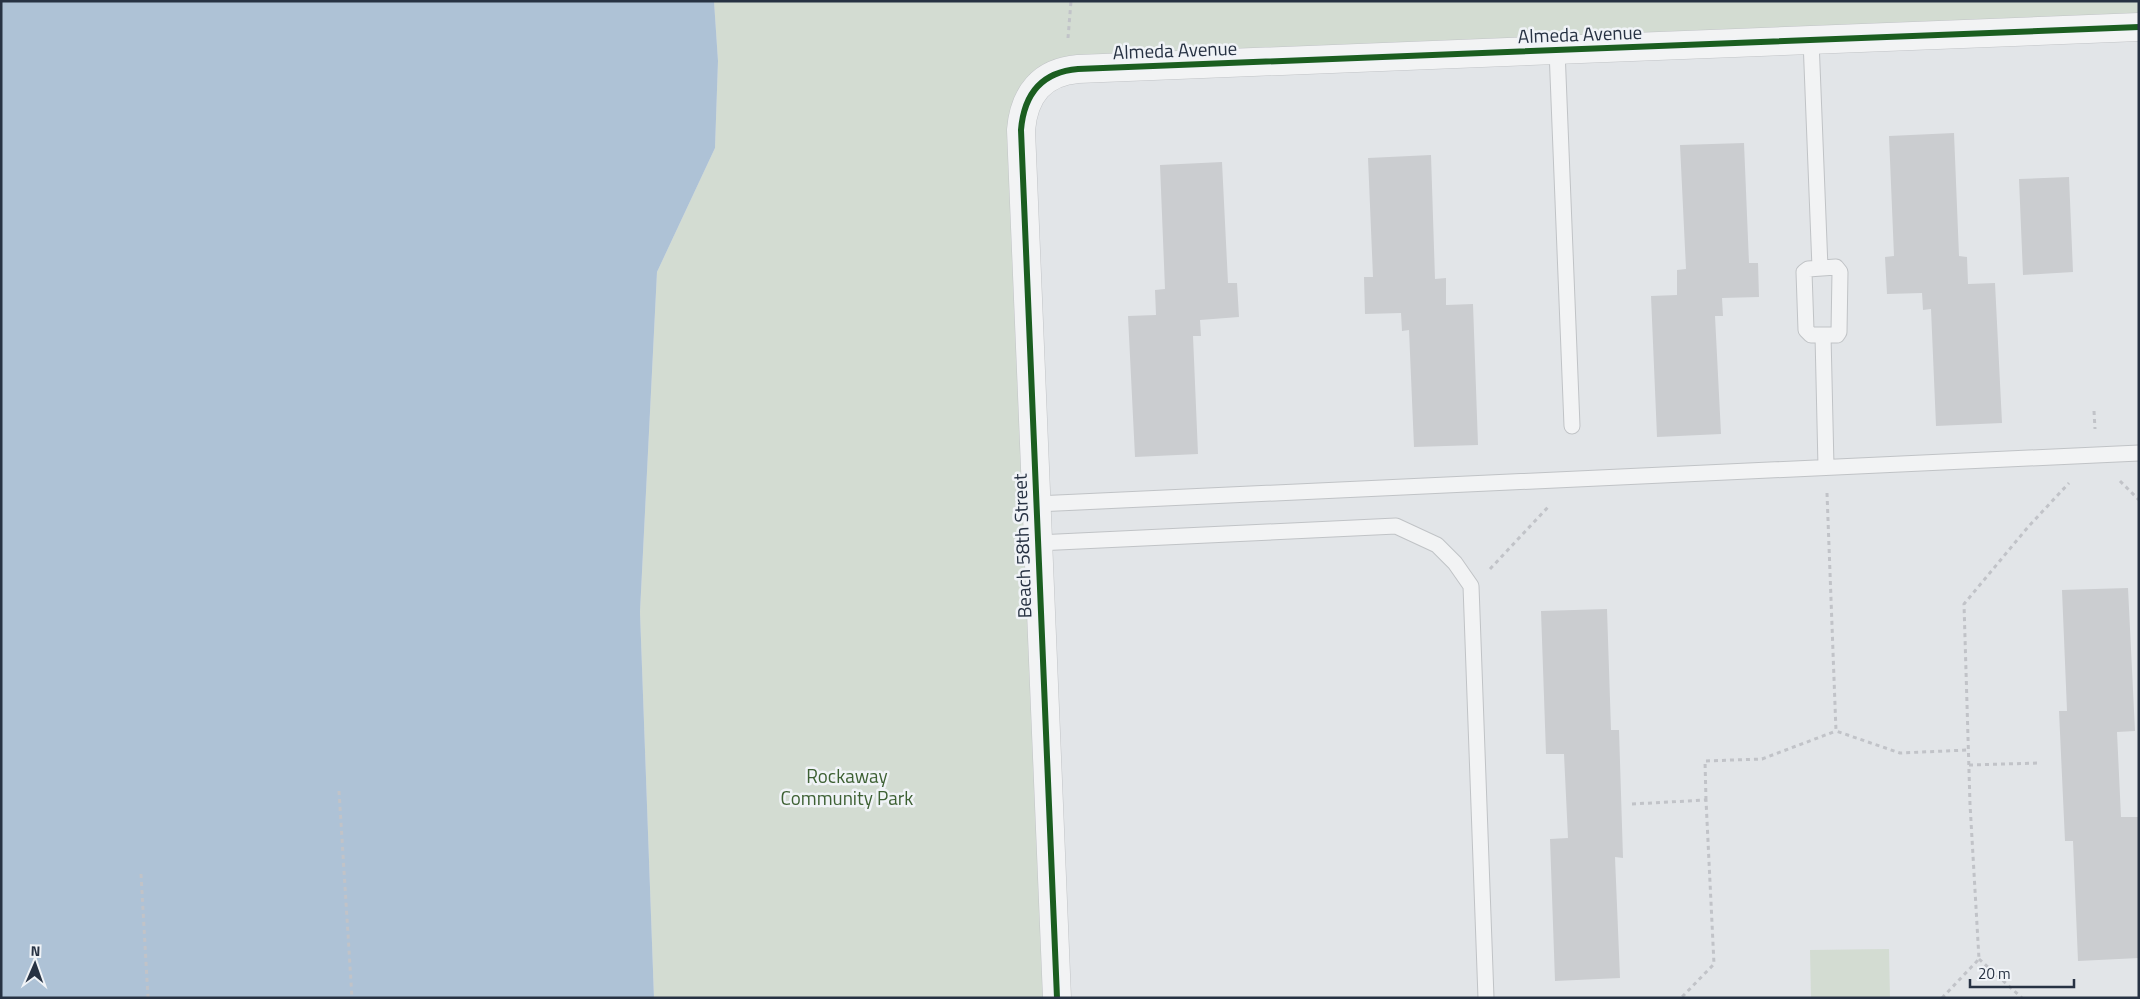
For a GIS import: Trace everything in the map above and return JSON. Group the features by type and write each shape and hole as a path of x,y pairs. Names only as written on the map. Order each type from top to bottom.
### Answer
{"street":[{"name":"Almeda Avenue","path":"1032,95 1040,84 1052,75 1065,70 1078,69 2139,27"},
{"name":"Beach 58th Street","path":"1032,95 1025,107 1021,130 1056,998"}],"lane":[{"path":"1811,40 1820,268"},
{"path":"1557,50 1572,426"},
{"path":"1836,267 1840,272 1840,329 1837,335 1811,335 1806,330 1804,272 1808,269 1820,268 1836,267"},
{"path":"1823,335 1826,467"},
{"path":"1036,504 2139,453"},
{"path":"1037,543 1396,526 1437,545 1455,563 1471,586 1486,998"}],"path":[{"path":"2022,998 1979,959 1968,750 1964,604 2028,527 2096,455"},
{"path":"1826,467 1836,731"},
{"path":"1471,586 1554,500 1557,480"},
{"path":"1681,998 1714,964 1705,762 1762,759 1836,731 1900,753 1968,750"},
{"path":"1969,765 2039,763"},
{"path":"339,791 352,998"},
{"path":"1632,804 1706,800"},
{"path":"141,874 148,998"},
{"path":"1942,998 1979,959"}],"green space":[{"name":"Rockaway Community Park","path":"714,1 2139,1 2139,27 1078,69 1031,95 1057,998 654,998 640,612 657,272 715,148 718,61"},
{"path":"1889,949 1890,998 1811,998 1810,950"}],"water":[{"path":"1,1 714,1 718,61 715,148 657,272 640,612 654,998 1,998"}],"building":[{"path":"1954,133 1959,256 1967,257 1968,284 1995,283 2002,423 1936,426 1931,309 1923,310 1922,293 1887,294 1885,257 1894,256 1889,136"},
{"path":"1744,143 1749,263 1758,263 1759,297 1722,298 1723,316 1715,316 1721,434 1657,437 1651,296 1677,295 1677,270 1686,269 1680,145"},
{"path":"1431,155 1435,279 1446,278 1446,305 1473,304 1478,445 1414,447 1409,330 1402,331 1401,313 1365,314 1364,277 1373,277 1368,158"},
{"path":"1222,162 1228,283 1237,283 1239,317 1200,320 1201,336 1193,336 1198,454 1135,457 1128,316 1156,315 1155,290 1165,289 1160,165"},
{"path":"2069,177 2073,272 2023,275 2019,179"},
{"path":"2128,588 2135,731 2117,732 2121,817 2138,817 2139,958 2078,961 2073,841 2065,841 2059,711 2067,711 2062,590"},
{"path":"1607,609 1611,730 1619,730 1623,858 1615,857 1620,978 1555,981 1550,839 1568,838 1564,754 1546,754 1541,611"}],"cycle path":[{"path":"1057,998 1021,130 1026,106 1037,87 1054,75 1078,69 2139,27"}]}
